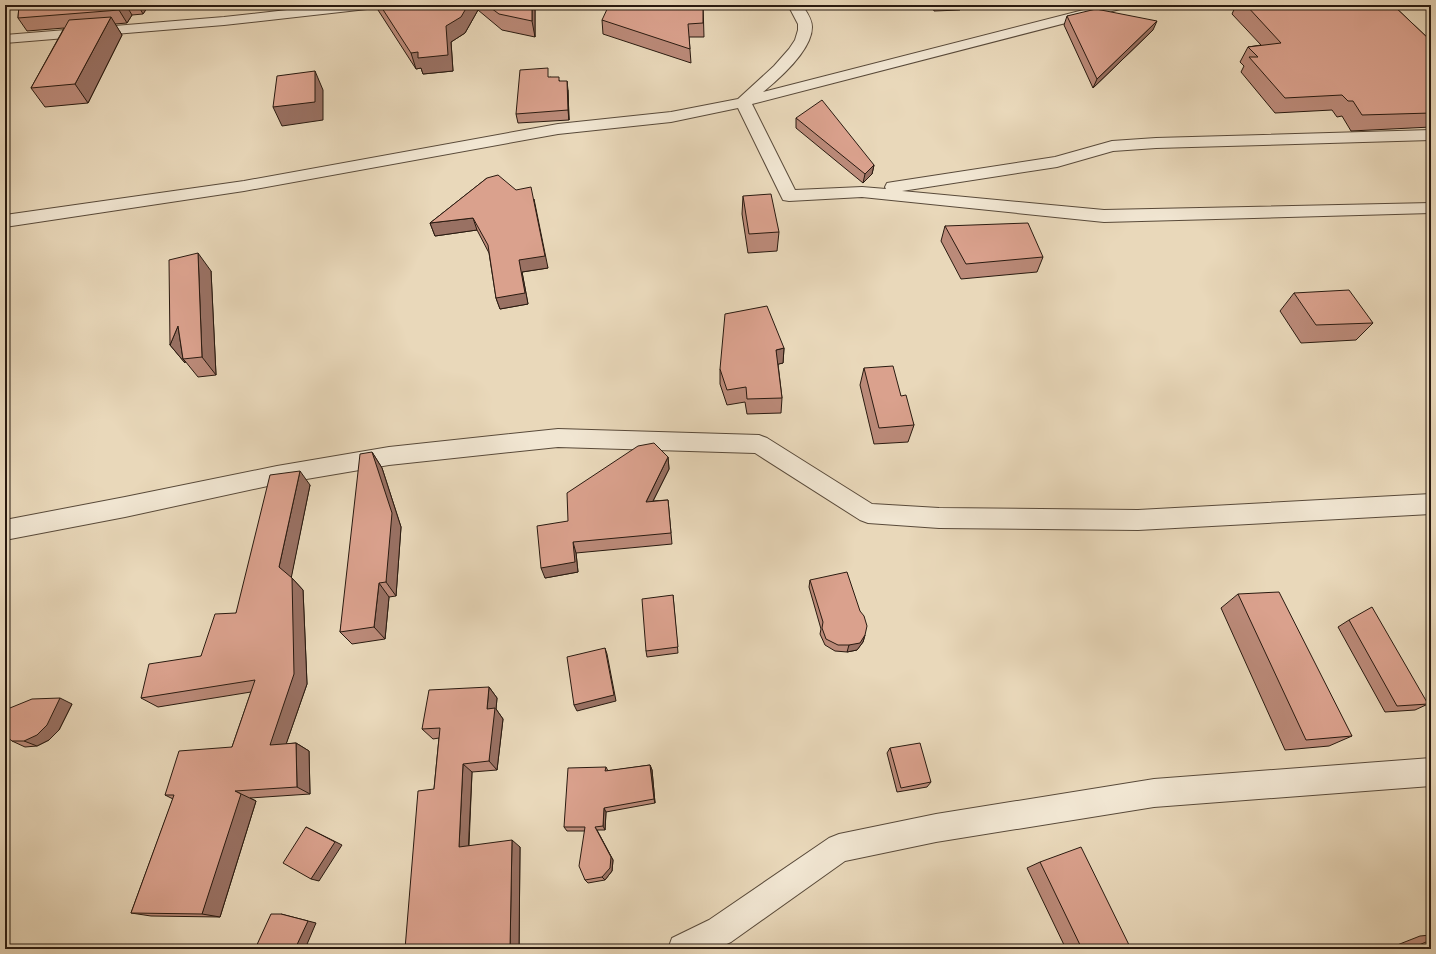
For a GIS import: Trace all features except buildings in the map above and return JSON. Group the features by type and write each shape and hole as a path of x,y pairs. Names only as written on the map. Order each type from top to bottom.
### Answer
{"street":[{"path":"5,39 224,21 367,5"},
{"path":"744,102 785,63 798,46 805,29 804,21 795,5"},
{"path":"5,221 244,186 558,129 671,117 744,102 1118,5"},
{"path":"744,102 789,196 862,192 1056,162 1112,146 1156,143 1431,134"},
{"path":"862,192 1104,216 1431,208"},
{"path":"5,530 125,507 277,474 389,456 558,438 759,444 868,513 939,518 1138,520 1431,504"},
{"path":"683,949 720,931 839,848 936,828 1154,793 1431,772"}]}
